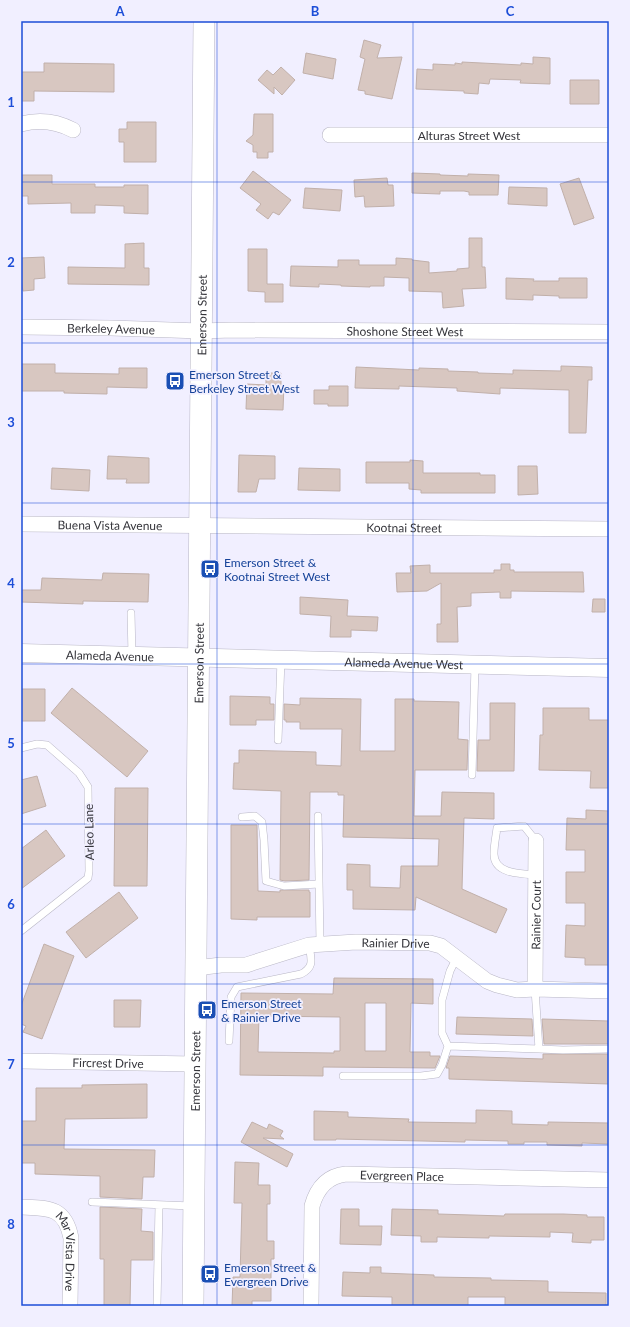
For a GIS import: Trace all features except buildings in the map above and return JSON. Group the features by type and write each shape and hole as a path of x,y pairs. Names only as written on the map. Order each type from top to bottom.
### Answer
{"main road":[{"name":"Emerson Street","path":"193,1306 204,21"}],"street":[{"path":"21,124 48,122 60,124 73,130"},
{"name":"Alturas Street West","path":"330,135 609,135"},
{"name":"Berkeley Avenue","path":"21,327 201,331"},
{"name":"Shoshone Street West","path":"201,331 609,332"},
{"name":"Buena Vista Avenue","path":"21,524 200,525"},
{"name":"Kootnai Street","path":"200,525 609,529"},
{"name":"Alameda Avenue","path":"21,653 198,657"},
{"name":"Alameda Avenue West","path":"198,657 609,668"},
{"name":"Rainier Court","path":"535,989 536,841"},
{"name":"Rainier Drive","path":"196,968 221,965 246,965 315,945 356,942 430,943 441,946 487,981 497,985 517,990 609,991"},
{"name":"Fircrest Drive","path":"21,1061 194,1064"},
{"name":"Evergreen Place","path":"310,1306 312,1206 315,1194 322,1185 331,1178 346,1174 609,1180"},
{"name":"Mar Vista Drive","path":"21,1207 46,1208 56,1212 64,1219 69,1227 71,1238 70,1306"}],"lane":[{"path":"131,613 132,655"},
{"path":"278,740 281,660"},
{"path":"472,775 475,665"},
{"name":"Arleo Lane","path":"21,748 37,744 47,745 79,773 88,786 89,871 88,878 21,931"},
{"path":"242,817 255,816 262,822 266,881 284,886 319,884"},
{"path":"229,1041 231,996 237,987 301,974 308,971 311,966 315,945 319,884 318,816"},
{"path":"536,841 524,826 497,828 493,855 498,865 511,873 536,875"},
{"path":"343,1076 421,1076 437,1074 442,1065 448,1046 442,1033 442,1000 450,971 457,957"},
{"path":"535,989 538,1049"},
{"path":"448,1046 538,1049 609,1049"},
{"path":"92,1202 194,1206"},
{"path":"157,1306 159,1205"}],"place":[{"name":"Emerson Street & Berkeley Street West","path":"175,381"},
{"name":"Emerson Street & Kootnai Street West","path":"210,569"},
{"name":"Emerson Street & Rainier Drive","path":"207,1010"},
{"name":"Emerson Street & Evergreen Drive","path":"210,1274"}]}
